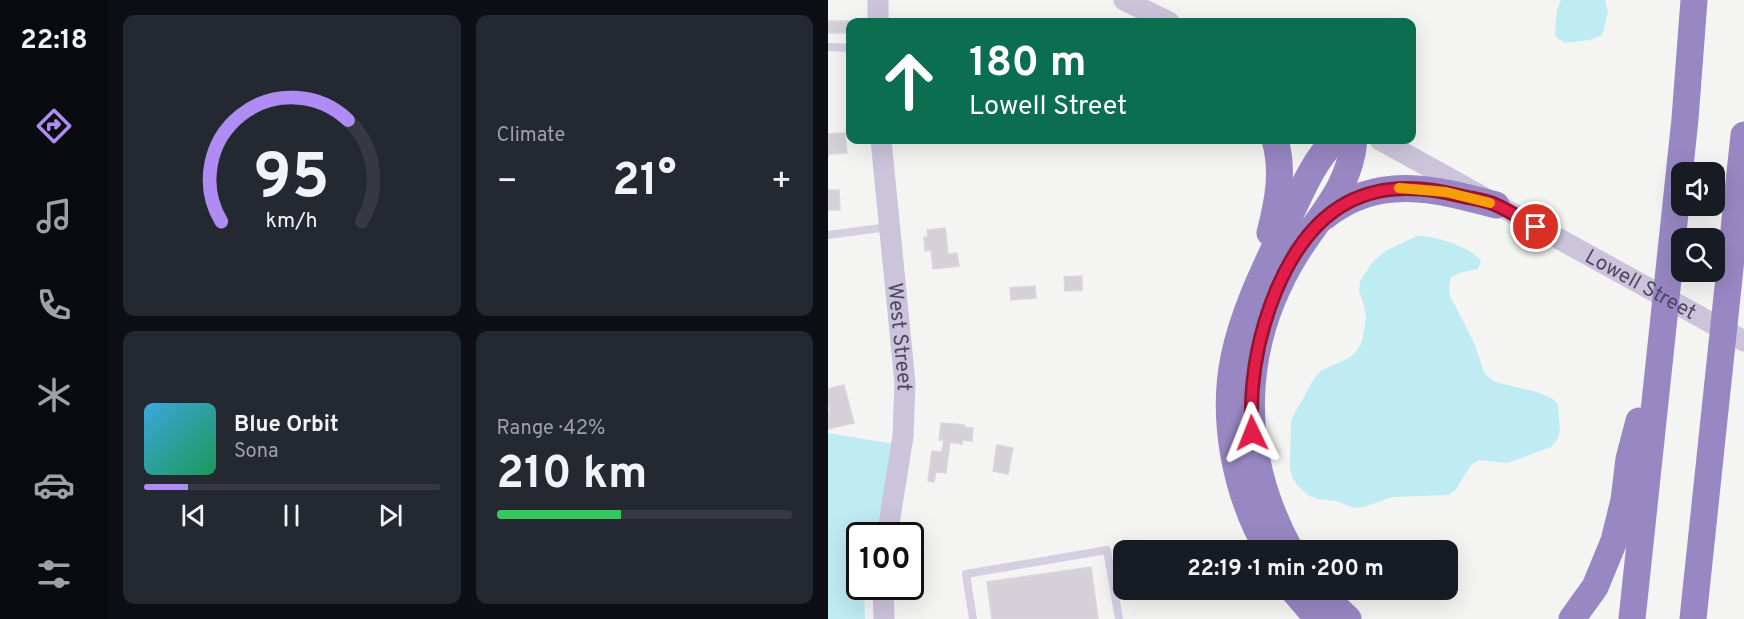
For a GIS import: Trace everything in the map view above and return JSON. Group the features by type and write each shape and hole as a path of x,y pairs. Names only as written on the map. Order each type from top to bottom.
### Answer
{"highway":[{"path":"1632,619 1685,119 1694,0"},
{"path":"1693,619 1744,135"},
{"path":"1260,278 1279,188 1279,160 1276,144"},
{"path":"1263,540 1254,522 1236,466 1230,392 1234,356 1260,278 1311,174 1330,144"},
{"path":"1285,540 1271,511 1260,476 1252,433 1252,376 1270,305 1280,282 1301,246 1337,194 1352,156 1354,144"},
{"path":"1319,222 1346,203 1387,189 1437,190 1496,205"},
{"path":"1724,315 1744,255"},
{"path":"1572,619 1595,587 1614,541 1624,500 1629,459 1660,345"},
{"path":"1302,600 1318,619"},
{"path":"1327,600 1348,619"}],"main road":[{"path":"878,18 880,0"},
{"path":"1124,0 1161,18"},
{"name":"West Street","path":"881,144 905,401 900,459 889,522"},
{"name":"Lowell Street","path":"1387,144 1744,342"},
{"path":"883,600 884,619"}],"lane":[{"path":"828,47 846,48"},
{"path":"828,236 889,227"},
{"path":"973,619 966,574 1107,550 1119,619"}],"shaded area":[{"path":"1561,0 1605,0 1608,12 1602,35 1590,40 1565,43 1555,36 1557,10"},
{"path":"1417,236 1452,243 1469,251 1481,261 1478,269 1451,277 1450,296 1475,345 1483,370 1488,377 1495,382 1537,392 1553,399 1558,405 1560,431 1557,440 1551,447 1507,463 1479,460 1471,465 1456,489 1449,495 1392,497 1364,507 1354,508 1336,501 1309,496 1292,477 1290,468 1291,420 1315,377 1322,370 1347,359 1360,346 1366,318 1359,291 1360,281 1371,264 1385,251"},
{"path":"828,433 894,444 878,522 846,522 846,600 864,600 865,619 828,619"}],"building":[{"path":"828,21 846,21 846,33 828,33"},
{"path":"845,133 847,153 829,154 828,156 828,134"},
{"path":"828,190 839,190 840,210 828,210"},
{"path":"945,228 948,254 957,253 959,266 933,269 931,250 925,251 924,237 928,237 927,230"},
{"path":"1082,276 1082,290 1065,291 1064,277"},
{"path":"1035,286 1036,298 1011,300 1010,288"},
{"path":"844,385 854,423 828,429 828,412 830,412 828,389"},
{"path":"941,423 973,428 972,441 962,440 962,444 950,442 946,473 936,472 934,482 928,481 932,451 942,452 944,440 939,440"},
{"path":"997,445 1013,448 1008,474 993,471"},
{"path":"1091,567 1098,619 992,619 987,582"}],"slow traffic":[{"path":"1399,188 1429,189 1490,203"}],"route":[{"path":"1252,433 1252,376 1270,305 1286,270 1301,246 1319,222 1334,210 1366,195 1387,189 1429,189 1496,205 1536,227"}]}
